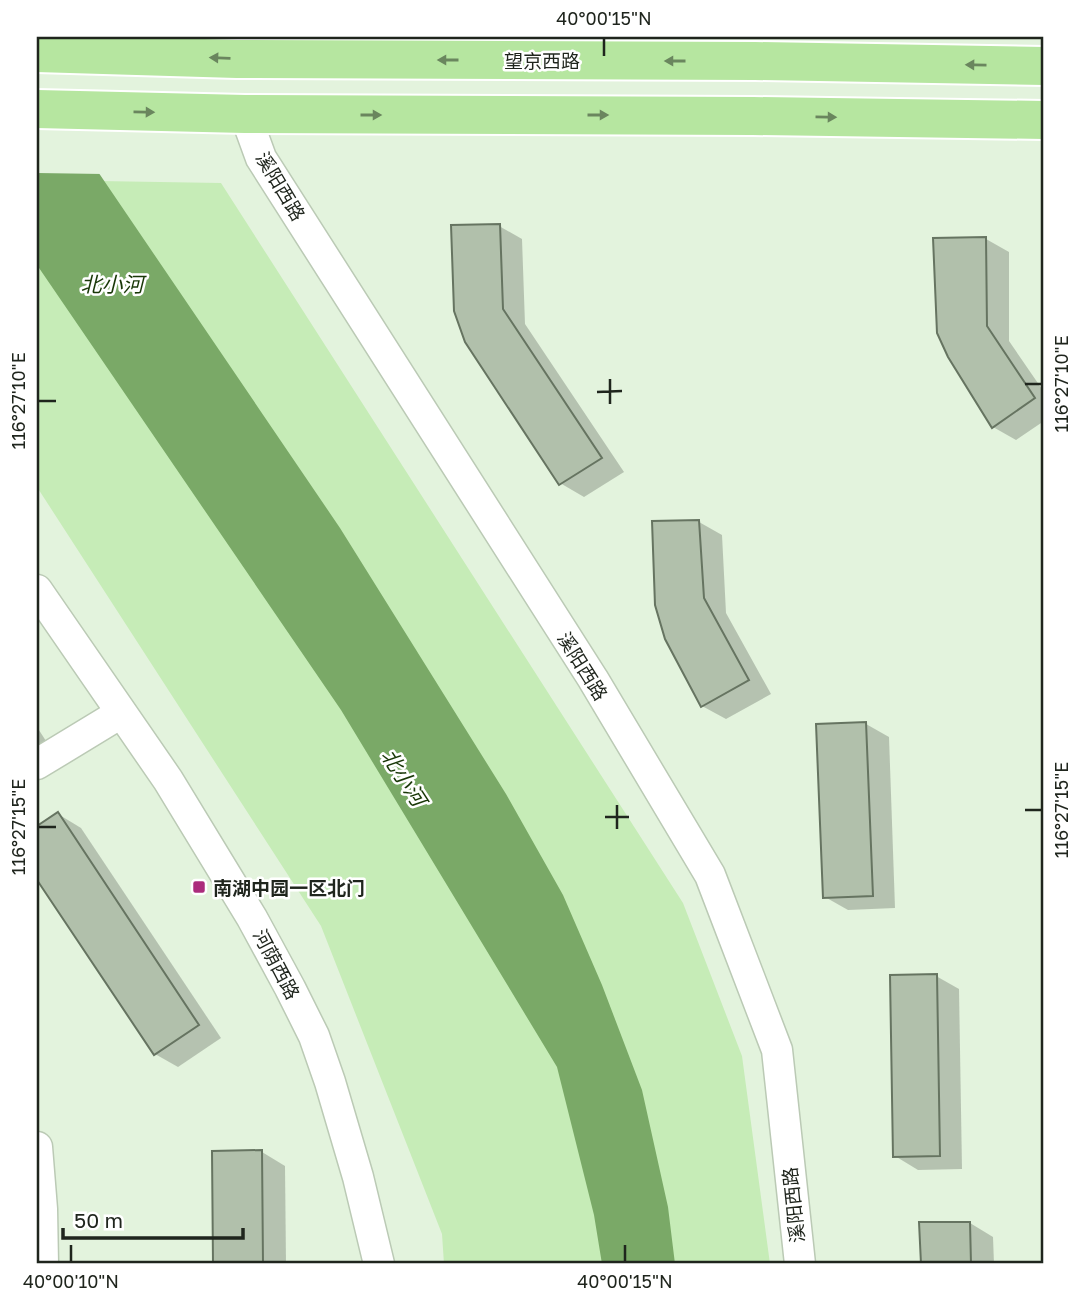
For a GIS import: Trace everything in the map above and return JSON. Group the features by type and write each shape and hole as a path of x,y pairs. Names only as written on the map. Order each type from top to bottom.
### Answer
{"main road":[{"name":"望京西路","path":"38,53 251,59 726,49 1044,66"},
{"path":"37,109 245,114 1044,120"}],"street":[{"name":"溪阳西路","path":"245,114 261,158 593,679 710,875 777,1050 800,1264"},
{"name":"河荫西路","path":"37,590 167,780 245,907 290,988 314,1036 330,1082 355,1165 379,1264"},
{"path":"37,764 121,712"},
{"path":"37,1147 43,1264"}],"shaded area":[{"path":"37,180 221,183 683,903 742,1056 770,1264 444,1264 442,1234 321,926 37,487"}],"water":[{"name":"北小河","path":"37,82 340,528 506,794 563,895 602,985 642,1090 668,1207 675,1264 602,1264 594,1215 557,1067 341,710 37,265"}],"pier":[{"path":"37,79 40,80 103,174 37,173"}],"building":[{"path":"500,224 503,309 602,458 559,485 465,342 454,311 451,225"},
{"path":"986,237 987,326 1035,398 992,428 948,357 937,333 933,238"},
{"path":"699,520 704,598 749,680 701,707 665,639 655,605 652,521"},
{"path":"866,722 873,896 823,898 816,724"},
{"path":"58,812 199,1025 154,1055 37,880 37,826"},
{"path":"937,974 940,1156 893,1157 890,975"},
{"path":"262,1150 263,1264 213,1264 212,1151"},
{"path":"919,1222 970,1222 971,1264 921,1264"}],"place":[{"name":"南湖中园一区北门","path":"199,887"}]}
